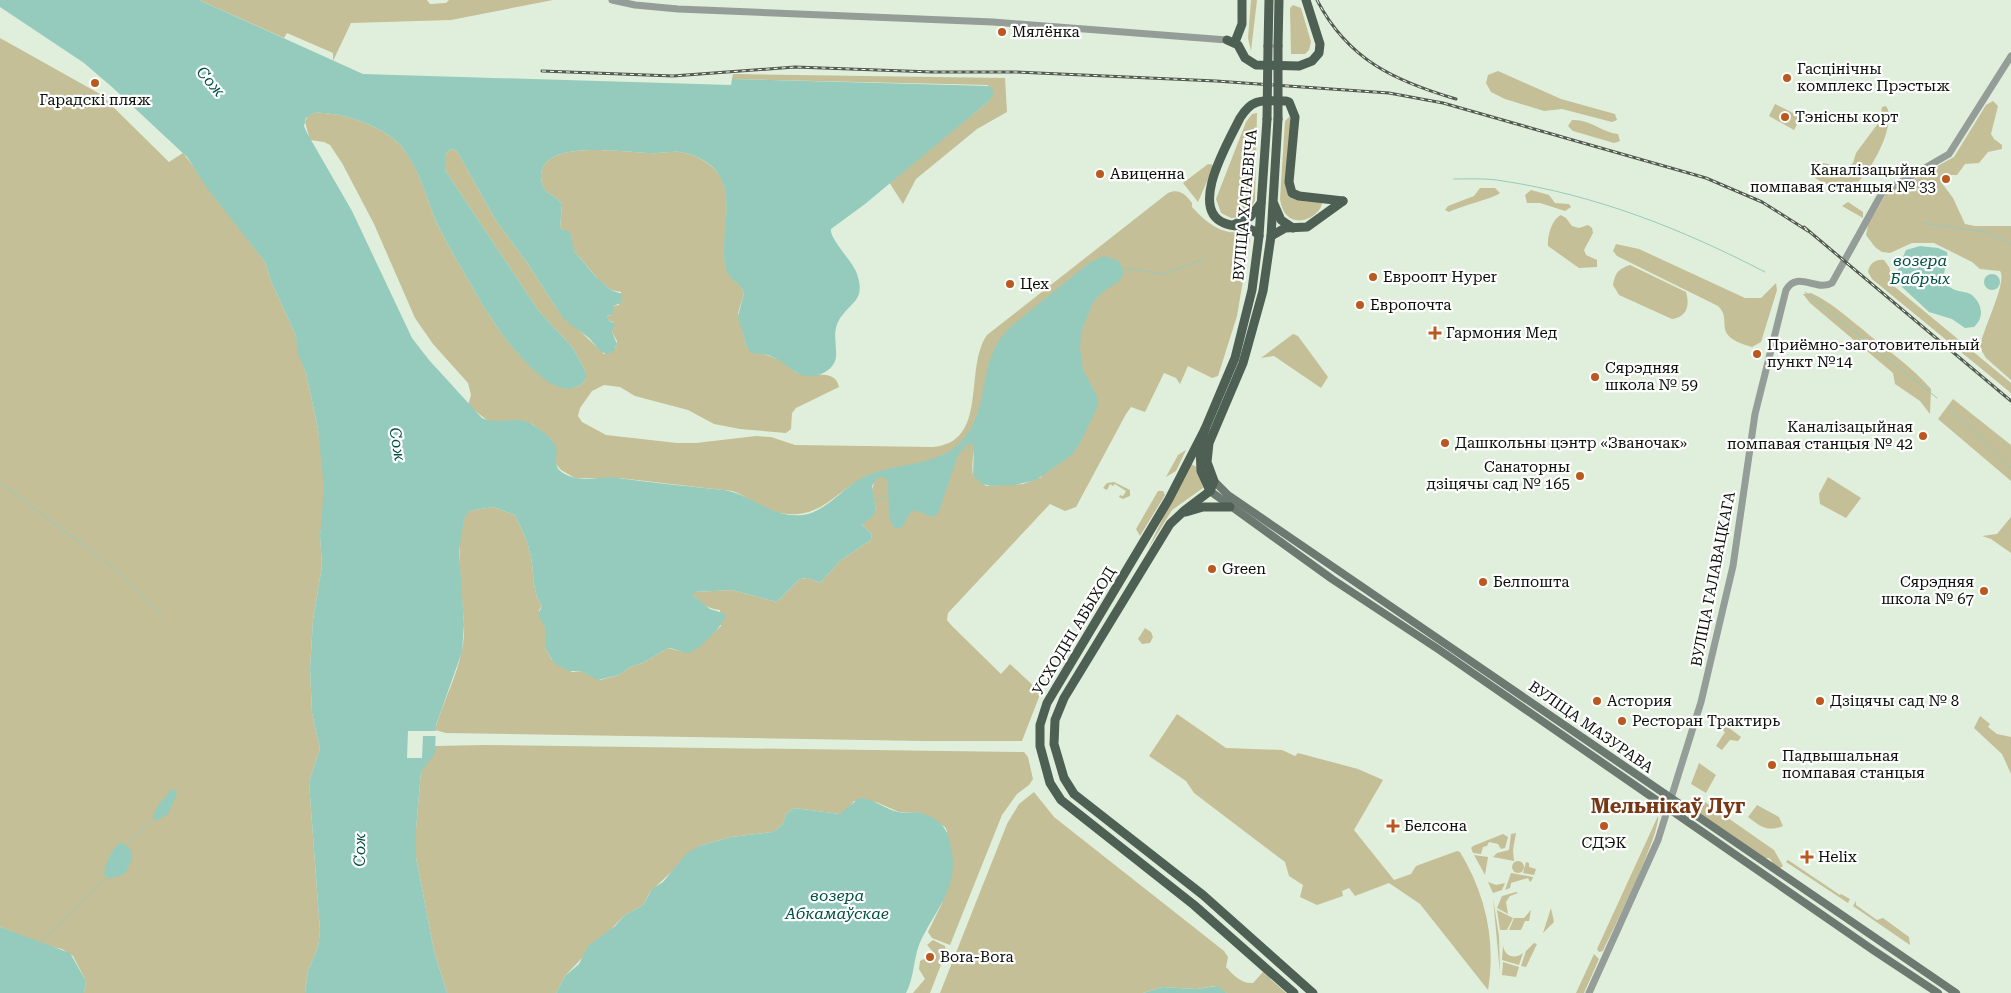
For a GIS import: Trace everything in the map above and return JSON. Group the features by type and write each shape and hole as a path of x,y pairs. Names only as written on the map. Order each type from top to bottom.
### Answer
{"main road":[{"path":"1242,0 1242,24 1231,41 1245,58 1256,65 1305,65 1317,55 1320,47 1307,4 1299,0"},
{"name":"ВУЛІЦА ХАТАЕВІЧА","path":"1210,491 1202,477 1199,462 1205,429 1235,358 1252,290 1259,236 1267,119 1269,0"},
{"path":"1279,5 1289,0"},
{"name":"ВУЛІЦА ХАТАЕВІЧА","path":"1214,481 1207,462 1209,442 1237,380 1250,342 1263,291 1271,236 1278,119 1279,5"},
{"path":"1259,236 1250,229 1232,225 1216,218 1208,202 1210,186 1240,118 1252,104 1257,101 1286,101 1289,102 1294,117 1290,190 1299,196 1343,201 1307,227 1279,230 1271,236"},
{"path":"1232,225 1250,217 1262,201"},
{"path":"1273,201 1281,220 1294,228"},
{"name":"УСХОДНІ АБЫХОД","path":"1205,429 1169,499 1043,710 1039,734 1040,746 1050,783 1068,808 1194,905 1294,993"},
{"path":"1210,491 1214,481"},
{"name":"ВУЛІЦА МАЗУРАВА","path":"1214,481 1228,495 1956,993"},
{"name":"ВУЛІЦА МАЗУРАВА","path":"1210,491 1332,579 1438,649 1896,966 1938,993"},
{"name":"УСХОДНІ АБЫХОД","path":"1210,491 1178,515 1170,524 1058,710 1055,720 1054,738 1064,778 1080,801 1202,895 1313,993"},
{"path":"1178,515 1203,507 1230,507"},
{"path":"1261,528 1266,520"},
{"path":"1134,558 1146,564"},
{"path":"1896,966 1903,958"}],"street":[{"path":"612,0 635,5 993,22 1231,41"},
{"name":"ВУЛІЦА ГАЛАВАЦКАГА","path":"1589,993 1658,840 1672,800 1717,642 1735,557 1755,414 1786,290 1790,284 1796,281 1825,286 1832,283 1882,193 1949,154 2011,56"}],"shaded area":[{"path":"199,0 427,0 430,4 446,3 449,0 553,0 451,20 351,23 333,61 333,53 287,33 284,38"},
{"path":"1251,0 1257,0 1251,51 1248,38"},
{"path":"1293,5 1301,8 1311,42 1309,50 1305,54 1291,54 1290,8"},
{"path":"0,38 100,94 169,162 183,153 265,262 271,281 296,336 298,351 306,373 318,429 324,474 324,508 320,536 322,566 313,620 310,669 312,713 320,749 309,782 320,931 318,947 308,971 305,993 84,993 86,981 73,956 62,949 48,946 0,927"},
{"path":"1498,71 1561,99 1615,114 1617,120 1612,122 1562,109 1544,111 1505,99 1491,92 1486,83 1488,75"},
{"path":"733,74 1005,78 1007,112 977,129 916,179 903,204 889,182 989,101 988,85 732,79"},
{"path":"1993,101 1998,106 1991,134 2002,145 2002,149 1988,152 1979,163 1965,164 1957,175 1946,175 1941,182 1953,198 1965,224 1975,226 2011,226 2011,380 1986,358 1980,348 2000,285 2000,271 1980,269 1972,262 1934,243 1912,243 1890,253 1882,252 1875,247 1866,235 1868,225 1886,194 1954,157 1986,105"},
{"name":"Тэнісны корт","path":"1775,104 1801,117 1794,130 1769,116"},
{"path":"1886,106 1889,114 1885,136 1874,160 1854,185 1844,188 1839,187 1822,182 1813,176 1815,161 1836,166 1836,170 1841,171 1853,163 1856,153 1879,122 1882,107"},
{"path":"314,113 324,113 348,117 384,132 401,146 417,171 443,236 500,332 531,367 548,381 565,388 576,387 581,384 586,379 586,372 573,348 538,310 445,170 445,155 451,149 457,151 495,219 528,264 557,309 604,354 616,347 617,341 612,332 614,322 609,321 607,316 611,315 613,306 619,305 621,292 611,290 598,279 574,251 564,230 560,228 562,204 543,187 541,175 545,163 556,156 588,150 676,152 698,158 714,168 723,182 726,192 725,262 728,273 742,288 744,293 738,313 747,348 785,363 795,372 832,377 837,381 839,387 796,408 792,413 791,429 786,433 740,429 714,424 688,410 635,396 620,387 604,385 592,391 580,408 578,416 582,422 606,435 677,443 696,443 756,436 771,437 795,445 932,447 950,442 962,433 969,419 976,366 980,349 987,335 1168,193 1176,191 1185,195 1192,203 1192,207 1213,226 1224,231 1248,234 1250,239 1237,316 1218,376 1212,378 1188,366 1180,384 1176,378 1164,373 1145,412 1131,407 1126,414 1076,507 1065,511 1050,504 948,613 947,620 952,626 1001,674 1010,664 1039,691 1039,697 1022,741 446,733 435,730 462,652 464,624 460,547 464,519 469,511 493,507 515,515 524,534 532,560 536,594 542,606 539,610 545,628 545,648 552,660 572,672 581,671 600,680 619,675 630,667 643,663 668,648 683,652 693,651 719,628 721,626 720,610 712,609 702,604 694,596 694,592 732,590 777,602 800,579 808,578 820,583 841,560 871,540 872,534 862,525 876,510 872,490 875,479 868,475 813,511 801,514 787,514 760,507 732,491 619,478 575,478 561,470 555,463 556,450 552,440 532,424 514,420 488,421 468,405 471,395 468,383 433,344 415,318 374,224 342,163 330,145 310,140 305,122 308,116","holes":["977,437 1042,477 1023,484 986,486 973,476 972,471"]},
{"path":"1257,113 1255,200 1246,213 1239,217 1231,218 1221,213 1216,199 1246,122 1252,114"},
{"path":"1290,116 1287,191 1322,203 1320,209 1315,214 1302,220 1288,217 1283,210 1280,199 1285,121"},
{"path":"1572,120 1584,121 1618,134 1620,141 1614,143 1573,131 1568,126"},
{"path":"1208,164 1214,165 1198,202 1183,183"},
{"path":"1480,188 1495,188 1500,193 1449,212 1445,210 1448,206 1474,196"},
{"path":"1531,190 1549,195 1555,203 1569,204 1571,207 1565,211 1540,203 1527,203 1525,195"},
{"path":"1848,202 1863,212 1863,218 1842,206"},
{"path":"1561,215 1572,226 1579,228 1588,225 1592,228 1593,233 1584,250 1586,255 1597,260 1597,267 1579,268 1548,246 1551,228 1555,220"},
{"path":"1616,244 1639,249 1745,298 1761,298 1776,283 1777,290 1761,342 1752,347 1731,338 1727,333 1724,317 1718,306 1617,256 1613,251"},
{"path":"1884,260 1889,267 1895,287 2011,383 2011,393 1872,279 1868,272 1871,264"},
{"path":"1630,265 1686,292 1688,301 1684,313 1672,319 1619,295 1613,285 1615,277 1620,270"},
{"path":"1811,293 1843,313 1905,364 1931,389 1930,414 1920,401 1895,384 1893,373 1810,303 1803,294"},
{"path":"1293,334 1298,336 1328,377 1321,388 1274,356 1261,358"},
{"path":"1953,399 2011,445 2011,481 1938,419"},
{"path":"1186,450 1176,471 1166,477 1178,455"},
{"path":"1191,464 1197,467 1203,488 1172,510 1148,549 1187,468"},
{"path":"1828,477 1861,498 1846,518 1820,504 1819,494"},
{"path":"1114,482 1130,490 1130,496 1123,499 1119,497 1120,495 1123,496 1126,491 1115,484 1113,486 1110,484 1107,490 1103,488 1107,483"},
{"path":"1158,491 1163,491 1165,495 1140,536 1136,529"},
{"path":"2011,517 2011,553 1991,539 1982,536 1997,534"},
{"path":"1145,628 1151,632 1153,637 1150,643 1142,644 1138,639"},
{"path":"1177,714 1226,748 1282,750 1295,756 1298,753 1358,769 1383,780 1354,830 1394,880 1411,874 1416,866 1457,851 1460,852 1476,885 1487,919 1491,954 1488,990 1420,904 1389,883 1355,896 1349,888 1342,891 1343,896 1317,905 1300,897 1303,885 1289,876 1285,862 1194,793 1186,781 1149,756"},
{"path":"1980,716 1990,724 1988,727 1997,734 2011,737 2011,774 2002,754 1974,728"},
{"path":"1724,724 1741,737 1738,741 1730,740 1722,750 1716,746 1725,732 1720,728"},
{"path":"435,746 1024,752 1028,757 1033,779 1029,785 1017,794 1002,815 950,945 932,938 928,932 943,901 947,831 945,827 920,813 899,812 876,802 854,801 846,811 840,814 794,808 787,813 782,825 773,832 731,837 699,846 650,892 643,905 624,916 582,958 565,976 556,993 447,993 434,951 416,857 416,829 421,772 433,754"},
{"path":"1699,763 1716,775 1706,793 1691,784"},
{"path":"1034,792 1054,817 1224,951 1228,957 1226,967 1235,976 1245,982 1253,983 1263,972 1286,993 1227,993 1215,986 1196,989 1162,987 1143,993 940,993 1007,824 1019,804"},
{"path":"1705,802 1774,850 1783,866 1779,869 1772,864 1769,858 1765,858 1696,811"},
{"path":"1757,805 1779,817 1783,826 1773,829 1764,828 1748,817"},
{"path":"1658,816 1657,826 1645,861 1603,951 1599,952 1597,949"},
{"path":"1516,833 1513,850 1514,861 1493,857 1497,853 1509,850 1511,834"},
{"path":"1503,834 1508,837 1505,848 1501,849 1498,844 1489,842 1487,846 1483,847 1481,854 1473,853 1471,848 1473,846"},
{"path":"1474,855 1488,857 1485,875"},
{"path":"1788,860 1840,895 1850,899 1848,903 1786,862"},
{"path":"1518,861 1524,867 1518,873 1512,867"},
{"path":"1526,862 1529,863 1529,867 1536,869 1534,875 1523,873"},
{"path":"1511,873 1533,877 1530,882 1528,878 1511,883 1510,888 1505,890"},
{"path":"1488,882 1496,885 1505,883 1502,890 1493,893"},
{"path":"1518,893 1510,896 1506,902 1508,914 1497,908 1502,896"},
{"path":"1493,898 1499,936 1500,974"},
{"path":"1856,901 1856,905 1877,920 1883,918 1909,937 1910,945 1853,906"},
{"path":"1551,908 1554,922 1543,933"},
{"path":"1497,910 1513,918 1507,930 1500,930"},
{"path":"1531,910 1529,921 1525,921 1521,930 1509,930 1514,918 1524,918"},
{"path":"933,940 945,946 946,952 930,993 913,993 925,979 919,969 920,961 926,958 935,958 935,954 927,945"},
{"path":"1534,943 1537,944 1526,967 1521,966 1526,951"},
{"path":"1503,945 1505,952 1510,956 1523,953 1519,965 1502,960"},
{"path":"1594,954 1599,959 1584,993 1576,993"},
{"path":"1503,962 1519,967 1516,977 1502,975"}],"water":[{"name":"Сож","path":"0,0 199,0 363,74 731,85 732,79 990,86 994,93 989,101 865,204 831,229 834,238 855,269 860,290 856,300 837,325 835,334 836,357 834,363 822,374 810,376 799,374 774,358 752,353 747,348 738,316 744,293 727,273 724,257 726,194 723,183 714,168 699,158 676,152 588,150 556,156 545,163 541,175 543,187 562,204 560,228 570,232 574,251 596,277 611,290 622,294 621,303 613,306 613,314 607,316 609,321 615,323 612,332 617,344 613,352 608,354 601,352 589,338 565,320 495,219 457,151 451,149 445,155 445,170 538,310 573,348 586,372 586,379 581,384 576,387 565,388 548,382 531,367 510,344 492,319 443,236 417,172 401,146 384,132 373,126 336,114 314,113 306,118 304,126 352,211 412,338 429,360 482,418 495,421 521,420 533,425 548,436 556,450 556,465 558,469 569,476 581,479 618,478 724,490 744,496 771,510 791,515 802,515 818,510 860,479 874,473 934,458 948,452 960,443 970,430 976,417 992,354 1008,329 1089,263 1104,256 1119,261 1124,273 1119,281 1093,302 1081,332 1080,348 1083,370 1098,398 1098,406 1072,455 1036,480 1015,485 991,486 982,484 973,476 974,446 972,443 965,445 958,455 938,514 932,517 914,510 900,528 894,528 889,518 888,480 884,477 877,478 872,486 876,510 873,516 862,525 872,534 871,540 841,560 820,583 808,578 800,579 777,602 732,590 694,592 694,596 710,609 726,614 722,623 706,641 688,653 668,648 643,663 630,667 619,675 598,680 581,671 568,671 554,663 545,648 545,628 538,614 542,606 536,594 532,560 524,534 515,515 493,507 469,511 464,519 459,551 464,625 462,652 436,725 435,753 421,772 416,829 416,857 434,951 447,993 305,993 308,971 318,947 320,931 309,782 320,749 312,713 310,669 313,620 322,566 320,536 324,488 318,429 306,373 297,351 296,336 271,281 265,262 207,188 187,157 84,63 0,7"},
{"name":"возера Бабрых","path":"1920,246 1938,248 1947,252 1944,272 1945,281 1953,289 1972,295 1980,306 1980,319 1974,327 1965,328 1952,319 1929,312 1902,287 1898,277 1898,268 1906,250"},
{"path":"1992,274 2000,282 1992,290 1984,282"},
{"path":"171,790 175,790 177,794 168,814 156,821 153,817 157,807"},
{"name":"возера Абкамаўскае","path":"859,798 864,798 898,812 917,812 930,816 943,826 950,841 953,861 950,884 919,945 906,993 556,993 565,976 579,964 588,946 615,926 624,916 643,905 652,889 663,882 687,853 699,846 731,837 773,832 782,825 787,813 794,808 840,814"},
{"path":"121,842 132,851 132,860 125,874 109,879 104,874 106,865 112,852"},
{"path":"0,927 70,953 86,981 84,993 0,993"},
{"path":"1217,986 1227,993 1143,993 1162,987 1196,989"}],"pier":[{"path":"408,731 438,731 438,736 423,736 422,758 407,758"}],"waterway":[{"path":"1454,179 1485,179 1538,187 1605,205 1670,228 1765,272"},
{"path":"1923,223 1985,232 2011,244"},
{"path":"1124,268 1164,274 1203,259"},
{"path":"1805,292 1937,398"},
{"path":"1950,408 2011,468"},
{"path":"958,453 974,443"},
{"path":"0,483 112,566 162,616"},
{"path":"876,501 890,493"},
{"path":"126,845 154,819"},
{"path":"40,943 105,878"}],"railway":[{"path":"1317,0 1329,21 1343,38 1375,65 1393,76 1456,99"},
{"path":"542,71 673,76 795,67 932,72 1016,72 1216,81 1389,93 1443,103 1706,178 1762,202 1808,231"},
{"path":"1804,227 2011,401"}],"place":[{"name":"Мялёнка","path":"1002,32"},
{"name":"Гасцінічны комплекс Прэстыж","path":"1787,78"},
{"name":"Гарадскі пляж","path":"95,83"},
{"name":"Тэнісны корт","path":"1785,117"},
{"name":"Авиценна","path":"1100,174"},
{"name":"Каналізацыйная помпавая станцыя № 33","path":"1946,179"},
{"name":"Евроопт Hyper","path":"1373,277"},
{"name":"Цех","path":"1010,284"},
{"name":"Европочта","path":"1360,305"},
{"name":"Гармония Мед","path":"1435,333"},
{"name":"Приёмно-заготовительный пункт №14","path":"1757,354"},
{"name":"Сярэдняя школа № 59","path":"1595,377"},
{"name":"Каналізацыйная помпавая станцыя № 42","path":"1923,436"},
{"name":"Дашкольны цэнтр «Званочак»","path":"1445,443"},
{"name":"Санаторны дзіцячы сад № 165","path":"1580,476"},
{"name":"Green","path":"1212,569"},
{"name":"Белпошта","path":"1483,582"},
{"name":"Сярэдняя школа № 67","path":"1984,591"},
{"name":"Астория","path":"1597,701"},
{"name":"Дзіцячы сад № 8","path":"1820,701"},
{"name":"Ресторан Трактирь","path":"1622,721"},
{"name":"Падвышальная помпавая станцыя","path":"1772,765"},
{"name":"Белсона","path":"1393,826"},
{"name":"СДЭК","path":"1604,826"},
{"name":"Helix","path":"1807,857"},
{"name":"Bora-Bora","path":"930,957"}],"district":[{"name":"Мельнікаў Луг","path":"1668,806"}]}
